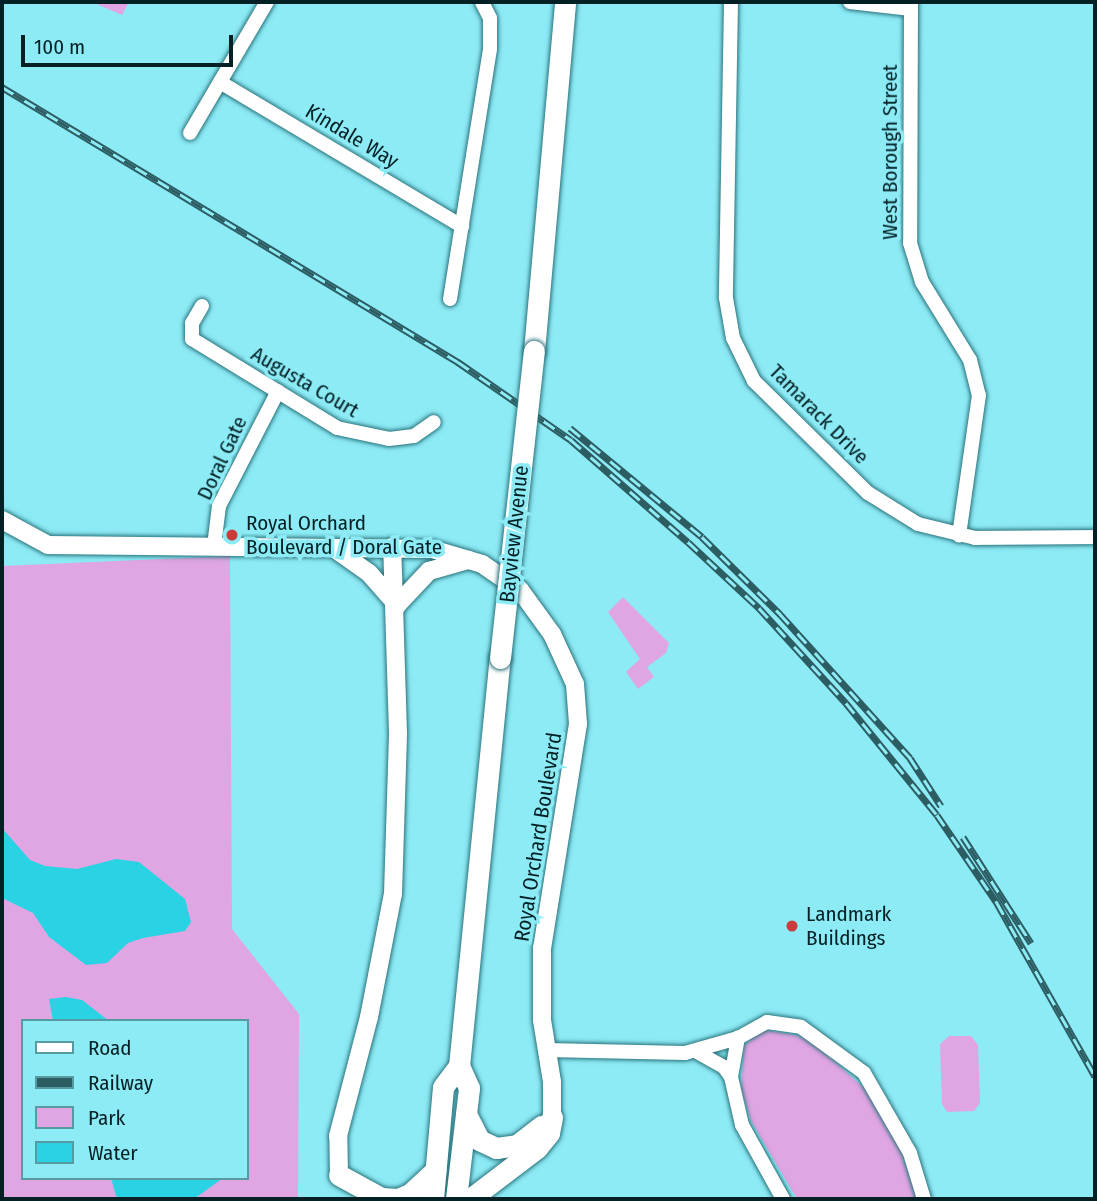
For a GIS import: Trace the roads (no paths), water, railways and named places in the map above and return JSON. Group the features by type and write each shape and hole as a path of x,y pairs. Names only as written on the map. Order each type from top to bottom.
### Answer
{"main road":[{"name":"Bayview Avenue","path":"456,1199 469,1088 459,1066 534,351 565,2"},
{"name":"Bayview Avenue","path":"433,1199 443,1087 459,1066"},
{"path":"466,1114 479,1140 505,1148 527,1139 552,1117"},
{"path":"470,1199 537,1148 549,1133 552,1117"},
{"path":"339,1175 381,1198 398,1199 410,1194 436,1170"},
{"path":"339,1175 355,1199"}],"street":[{"path":"190,133 267,2"},
{"path":"450,299 492,38 490,18 482,2"},
{"name":"Tamarack Drive","path":"731,2 726,298 739,354 765,393 868,493 918,524 959,536 1095,537"},
{"path":"849,2 911,5"},
{"name":"West Borough Street","path":"911,5 910,243 922,282 970,360 979,395 959,536"},
{"name":"Kindale Way","path":"220,82 462,226"},
{"name":"Augusta Court","path":"202,306 192,323 192,339 353,435 407,437 434,422"},
{"name":"Doral Gate","path":"214,546 219,506 278,391"},
{"name":"Royal Orchard Boulevard","path":"2,520 48,545 432,549 471,559 520,590 552,634 575,684 579,724 542,948 552,1117"},
{"path":"331,547 369,573 397,605"},
{"path":"339,1175 338,1136 369,1017 393,894 397,605 392,547"},
{"path":"397,605 429,571 471,559"},
{"path":"546,1050 639,1055 697,1052 738,1038 767,1022 801,1027 864,1073 910,1153 924,1199"},
{"path":"738,1038 732,1054 732,1077 742,1125 783,1199"},
{"path":"697,1052 724,1067 732,1077"}],"water":[{"path":"2,828 30,860 45,866 77,869 116,859 139,862 185,899 191,922 185,931 128,943 107,963 86,965 49,937 33,913 2,898"},
{"path":"66,997 82,1000 106,1019 53,1019 49,999"},
{"path":"112,1180 220,1180 194,1199 122,1199 116,1196"}],"railway":[{"path":"2,87 458,362 571,440 688,542 759,608 846,703 937,815 997,903 1095,1076"},
{"path":"570,428 702,537 780,614 910,758 941,806"},
{"path":"963,837 1031,943"}],"place":[{"name":"Royal Orchard Boulevard / Doral Gate","path":"232,535"},
{"name":"Landmark Buildings","path":"792,926"}]}
